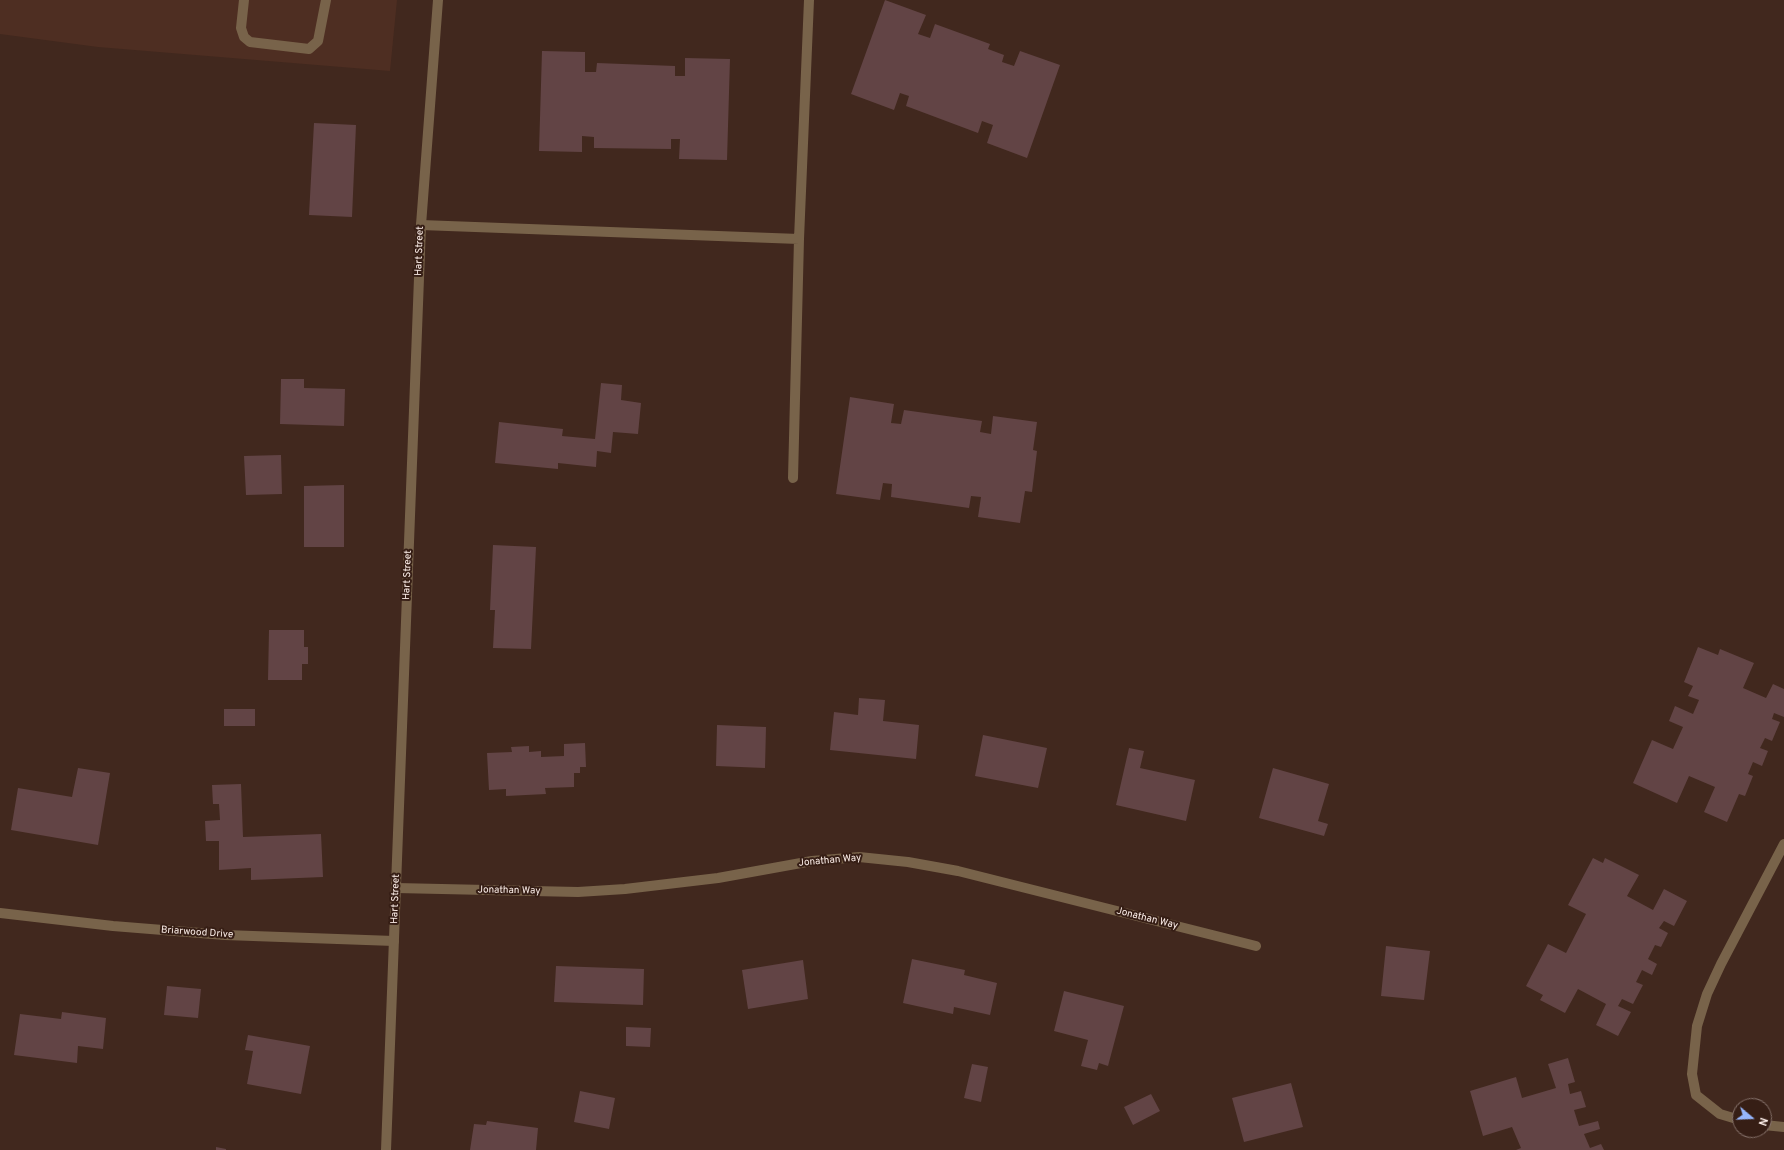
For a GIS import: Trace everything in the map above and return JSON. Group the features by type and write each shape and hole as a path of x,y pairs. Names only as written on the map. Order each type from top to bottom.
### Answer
{"street":[{"path":"244,0 241,28 244,37 250,42 309,48 318,42 326,0"},
{"name":"Hart Street","path":"386,1150 421,225 438,0"},
{"path":"793,478 799,240 809,0"},
{"path":"421,225 799,240"},
{"path":"1732,1118 1720,1114 1696,1095 1692,1074 1697,1026 1707,994 1721,964 1784,844"},
{"name":"Jonathan Way","path":"396,888 571,892 617,890 718,878 812,861 859,857 908,862 958,871 1256,946"},
{"name":"Briarwood Drive","path":"0,913 112,926 225,936 394,941"},
{"path":"1772,1126 1784,1127"}],"shaded area":[{"path":"0,0 397,0 390,71 98,47 0,34"}],"building":[{"path":"885,0 926,15 918,34 930,38 935,24 990,44 988,49 1004,55 1002,62 1014,66 1020,51 1060,65 1027,158 987,143 993,125 982,121 978,133 906,106 909,96 900,93 894,110 851,94"},
{"path":"542,51 585,52 585,72 596,72 597,63 675,66 675,76 685,76 685,58 730,59 727,160 679,159 680,139 671,139 671,149 594,148 594,137 582,136 582,152 539,151"},
{"path":"314,123 356,125 352,217 309,215"},
{"path":"281,379 304,379 304,388 345,389 344,426 280,424"},
{"path":"601,383 622,385 621,400 641,403 638,434 613,432 611,453 597,451 596,467 558,463 558,469 495,463 499,422 563,429 562,436 595,439"},
{"path":"850,397 894,404 891,423 901,424 904,410 982,421 980,432 991,434 993,416 1037,422 1033,450 1037,451 1032,492 1025,491 1020,523 978,517 981,497 971,496 969,508 891,497 892,484 883,483 880,500 836,494"},
{"path":"281,455 282,494 246,495 244,456"},
{"path":"344,485 344,547 304,547 304,486"},
{"path":"493,545 536,547 531,649 493,648 495,610 490,610"},
{"path":"269,630 304,630 304,647 308,647 308,664 302,664 302,680 268,680"},
{"path":"1698,647 1718,655 1720,649 1754,663 1743,688 1766,698 1773,684 1784,689 1784,717 1774,713 1772,719 1780,722 1772,741 1765,738 1760,748 1768,751 1762,766 1753,762 1748,774 1753,776 1745,796 1739,794 1727,822 1704,812 1715,787 1689,776 1677,803 1633,783 1652,740 1673,749 1683,727 1669,721 1675,706 1693,714 1699,700 1688,696 1693,686 1684,682"},
{"path":"859,698 885,700 883,721 919,725 916,759 830,750 834,712 858,715"},
{"path":"224,709 255,709 255,726 224,726"},
{"path":"717,725 766,727 765,768 716,766"},
{"path":"983,735 1047,748 1038,788 975,776"},
{"path":"585,743 586,767 580,767 580,773 574,773 574,787 545,788 546,794 506,796 506,789 489,790 487,753 512,752 511,747 529,746 529,752 541,751 541,757 564,756 564,744"},
{"path":"1129,748 1144,751 1140,768 1195,780 1186,821 1116,805"},
{"path":"78,768 110,773 98,845 11,830 18,788 72,797"},
{"path":"1273,768 1329,784 1318,821 1328,824 1324,836 1259,818"},
{"path":"241,784 243,837 321,834 323,877 251,880 251,868 219,870 219,841 206,841 205,821 220,820 219,804 213,804 212,785"},
{"path":"1593,858 1603,863 1605,858 1639,875 1627,896 1653,910 1664,889 1687,901 1674,926 1664,921 1659,928 1668,933 1661,947 1655,945 1648,959 1657,964 1652,975 1642,970 1636,982 1643,985 1633,1004 1622,999 1618,1006 1631,1012 1618,1036 1596,1025 1606,1004 1578,989 1565,1013 1540,1000 1543,995 1526,986 1548,944 1566,953 1586,914 1568,905"},
{"path":"1386,946 1430,951 1424,1000 1381,996"},
{"path":"912,959 965,970 964,975 997,983 990,1015 954,1007 953,1014 903,1003"},
{"path":"803,960 808,999 748,1009 742,970"},
{"path":"556,966 644,969 643,1005 554,1002"},
{"path":"167,986 201,989 198,1018 164,1015"},
{"path":"1064,991 1124,1006 1108,1066 1099,1063 1097,1070 1081,1066 1088,1040 1054,1031"},
{"path":"62,1012 106,1018 103,1049 78,1046 77,1063 14,1055 20,1014 61,1019"},
{"path":"626,1027 651,1028 650,1047 626,1046"},
{"path":"248,1035 310,1046 301,1094 247,1084 253,1051 245,1050"},
{"path":"1568,1058 1575,1082 1568,1084 1570,1094 1581,1091 1586,1107 1574,1110 1579,1126 1598,1121 1600,1129 1584,1134 1590,1148 1601,1144 1604,1150 1516,1150 1521,1148 1512,1127 1483,1136 1470,1091 1516,1077 1522,1098 1556,1088 1548,1064"},
{"path":"972,1064 988,1067 981,1102 964,1098"},
{"path":"1291,1083 1303,1127 1244,1142 1232,1098"},
{"path":"580,1091 615,1098 609,1129 574,1122"},
{"path":"1151,1094 1160,1111 1133,1125 1124,1107"},
{"path":"487,1121 538,1128 536,1150 470,1150 474,1124 486,1125"},
{"path":"216,1147 226,1149 226,1150 216,1150"}]}
